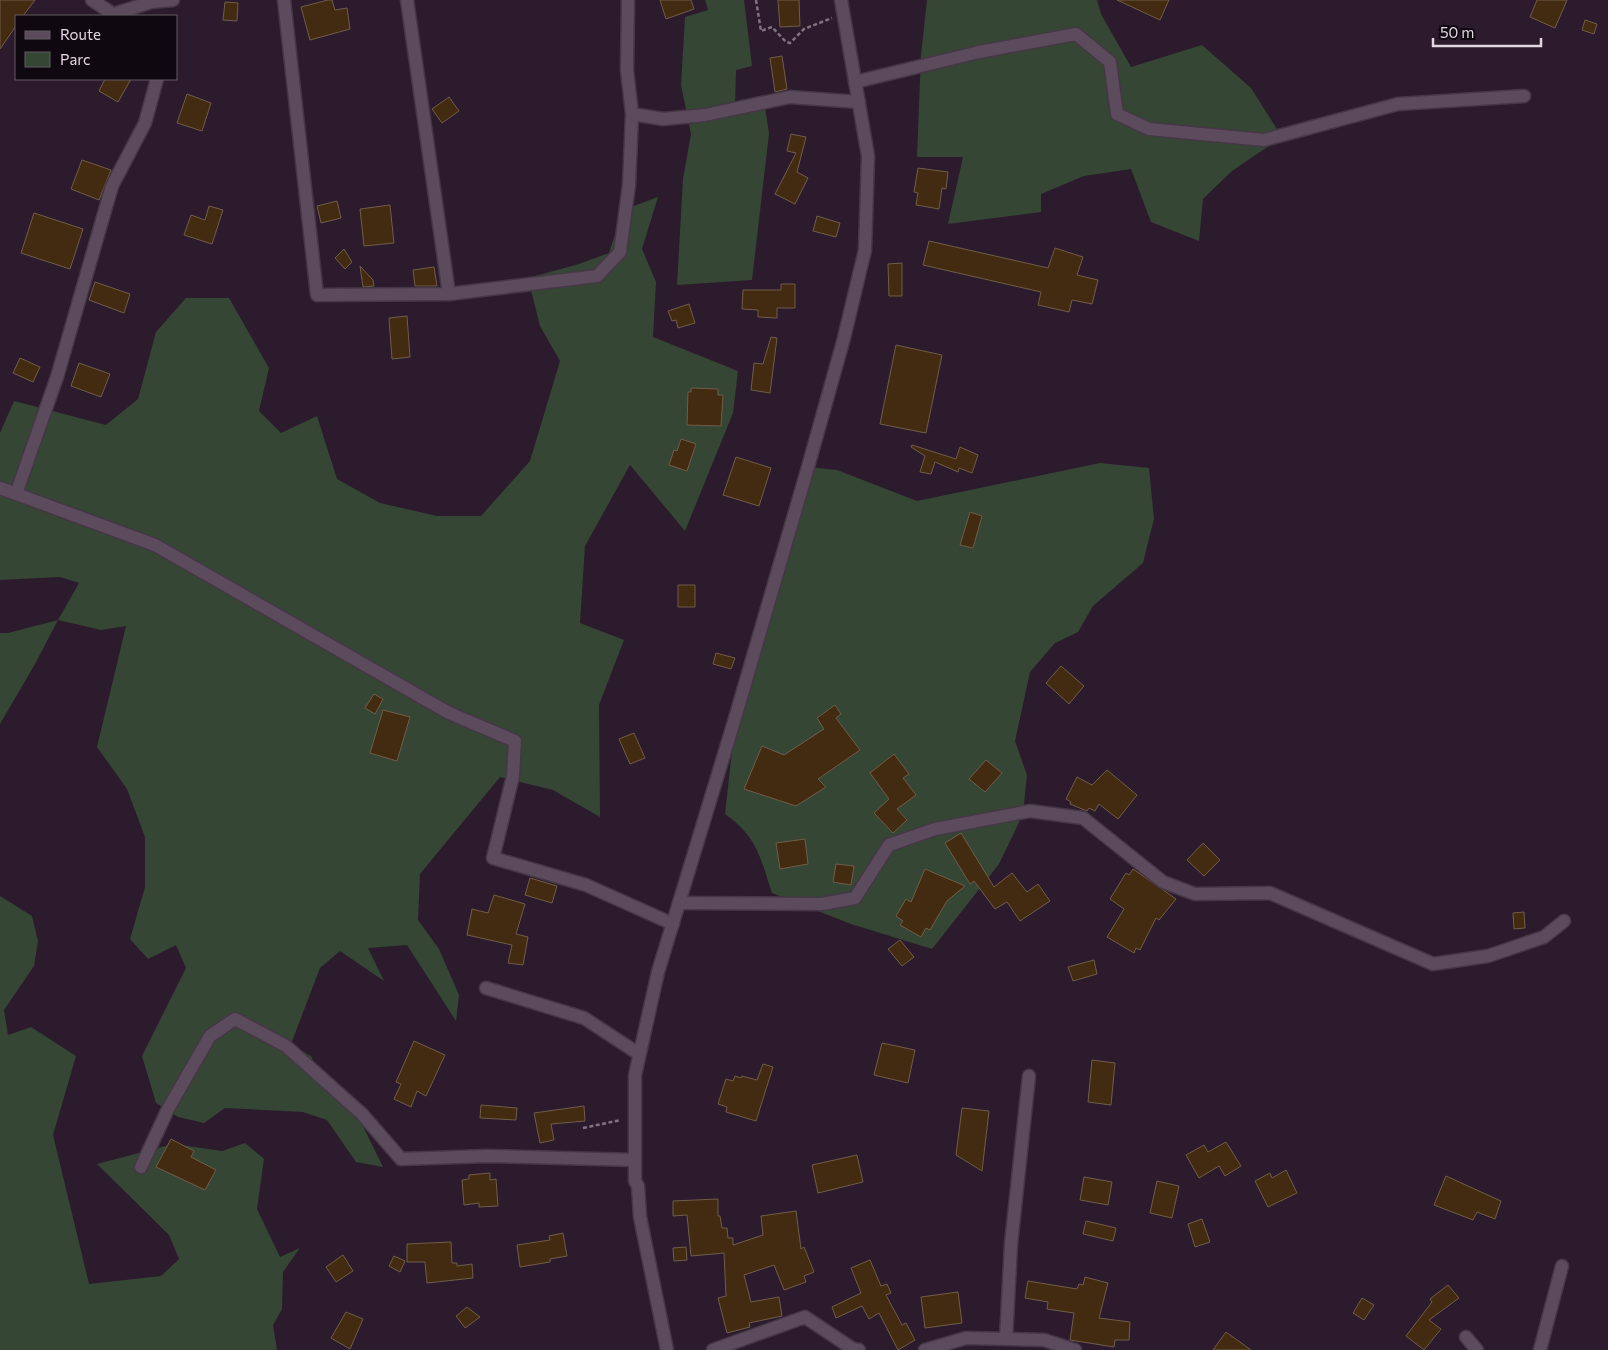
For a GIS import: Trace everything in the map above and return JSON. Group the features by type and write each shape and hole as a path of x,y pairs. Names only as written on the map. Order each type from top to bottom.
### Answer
{"street":[{"path":"92,0 115,15 151,2 173,0"},
{"path":"284,0 317,295 449,294 597,276 620,252 629,185 632,114 627,70 628,0"},
{"path":"408,0 449,294"},
{"path":"667,1350 640,1216 638,1186 635,1181 635,1075 658,972 823,412 865,250 868,156 841,0"},
{"path":"855,82 979,52 1076,34 1110,62 1117,114 1149,129 1264,140 1398,104 1524,96"},
{"path":"16,494 57,377 112,186 145,122 157,80"},
{"path":"632,114 663,120 705,115 790,97 859,102"},
{"path":"0,488 155,545 449,713 515,741 512,776 493,858 586,885 673,924"},
{"path":"679,902 822,904 855,898 889,845 935,829 1030,811 1083,818 1163,882 1195,894 1270,893 1433,964 1488,956 1544,937 1564,921"},
{"path":"486,988 584,1018 639,1054"},
{"path":"141,1166 168,1109 210,1036 236,1019 286,1046 362,1114 401,1159 487,1156 635,1160"},
{"path":"1006,1339 1011,1244 1030,1076"},
{"path":"1540,1350 1562,1266"},
{"path":"713,1350 805,1316 853,1349 859,1350"},
{"path":"925,1350 966,1338 1044,1340 1075,1350"},
{"path":"1466,1338 1477,1350"}],"path":[{"path":"756,0 761,31 772,27 786,42 790,43 804,29 843,14"},
{"path":"583,1128 635,1116"}],"green space":[{"path":"705,0 744,0 752,66 736,70 735,106 765,107 769,134 752,280 677,285 683,179 691,134 681,85 685,17 708,10"},
{"path":"927,0 1097,0 1101,14 1131,67 1202,45 1251,88 1282,137 1232,171 1203,199 1199,241 1151,222 1131,169 1084,176 1041,194 1041,212 948,224 963,157 917,157 921,55"},
{"path":"658,197 642,249 656,282 653,337 738,371 733,413 685,531 630,465 585,546 580,623 624,640 599,705 600,817 553,790 500,777 420,874 418,920 439,949 459,995 456,1021 407,945 368,948 384,981 340,951 320,968 291,1044 312,1057 316,1082 361,1122 383,1167 356,1162 327,1120 303,1112 225,1108 204,1123 178,1117 156,1103 142,1056 186,968 176,945 148,959 130,939 145,887 145,837 127,789 97,747 126,626 101,630 58,620 79,583 60,577 0,580 0,433 14,401 106,425 138,399 156,332 186,298 229,298 269,368 259,411 281,433 317,416 337,479 380,503 437,516 481,516 530,461 560,361 540,326 528,278 579,264 609,253 623,210"},
{"path":"1100,463 1149,468 1154,519 1143,563 1093,606 1078,632 1055,643 1030,672 1015,741 1027,775 1023,814 999,864 932,949 851,924 772,893 761,859 751,840 745,831 725,814 736,715 808,467 837,470 917,501"},
{"path":"58,620 0,724 0,633 8,633"},
{"path":"0,896 32,916 38,941 34,966 4,1010 8,1035 31,1027 76,1056 53,1135 89,1284 161,1276 179,1259 169,1235 97,1164 173,1144 222,1151 245,1143 264,1159 257,1209 280,1257 300,1248 283,1272 282,1309 273,1325 277,1350 0,1350"}],"building":[{"path":"0,0 35,0 24,15 15,15 15,27 0,49"},
{"path":"332,0 335,10 347,8 350,29 310,40 301,7"},
{"path":"660,0 691,0 694,9 666,19"},
{"path":"778,0 799,0 800,26 780,27"},
{"path":"1117,0 1169,0 1160,20"},
{"path":"1537,0 1567,0 1555,28 1530,17"},
{"path":"225,2 238,3 237,21 223,20"},
{"path":"1585,20 1597,24 1594,34 1582,30"},
{"path":"782,56 787,89 775,92 770,58"},
{"path":"104,80 130,80 118,102 99,91"},
{"path":"187,94 211,103 202,131 177,123"},
{"path":"449,97 459,111 442,123 432,109"},
{"path":"791,134 806,137 797,172 808,178 795,204 775,194 796,153 787,151"},
{"path":"82,160 111,170 99,200 71,189"},
{"path":"918,168 948,172 946,189 942,188 939,209 916,205 918,193 914,192"},
{"path":"337,201 341,218 321,223 317,206"},
{"path":"390,205 394,243 364,246 360,209"},
{"path":"209,206 223,210 212,244 184,235 191,215 205,220"},
{"path":"34,213 83,229 70,269 21,253"},
{"path":"817,216 840,223 836,237 813,231"},
{"path":"929,241 1048,268 1055,248 1083,257 1077,275 1098,280 1092,304 1072,300 1069,312 1038,305 1041,292 923,265"},
{"path":"344,249 352,262 345,269 335,258"},
{"path":"902,263 902,296 889,296 888,264"},
{"path":"360,266 373,280 374,286 363,287"},
{"path":"434,267 437,286 415,286 413,270"},
{"path":"95,282 130,294 124,313 89,300"},
{"path":"781,284 795,284 795,308 777,308 777,318 758,317 758,310 742,309 743,290 781,290"},
{"path":"689,304 695,323 678,328 676,320 672,321 668,311"},
{"path":"407,316 410,357 392,359 389,318"},
{"path":"771,337 777,338 770,393 751,390 754,363 763,364"},
{"path":"896,345 942,355 926,433 880,424"},
{"path":"20,358 40,367 33,382 13,373"},
{"path":"79,363 110,374 101,397 71,386"},
{"path":"691,388 718,389 718,395 723,395 721,426 687,425 688,392 691,392"},
{"path":"681,439 696,444 687,471 669,465 674,450 677,451"},
{"path":"912,445 956,459 960,447 978,455 972,473 959,468 958,472 935,462 931,474 920,472 925,456 911,447"},
{"path":"736,457 771,468 759,506 723,495"},
{"path":"970,512 982,516 973,548 960,545"},
{"path":"678,585 695,585 695,607 678,607"},
{"path":"716,653 735,658 731,669 713,664"},
{"path":"1061,666 1084,686 1069,704 1046,683"},
{"path":"374,694 383,699 375,714 365,708"},
{"path":"835,705 841,714 836,718 860,750 818,779 826,787 796,806 744,789 762,746 784,755 824,729 817,718"},
{"path":"383,710 410,717 397,761 370,753"},
{"path":"634,733 645,758 630,764 619,739"},
{"path":"894,754 909,774 903,778 916,795 897,809 907,820 893,833 874,813 889,799 870,773"},
{"path":"986,760 1002,773 985,792 969,779"},
{"path":"1107,770 1137,795 1118,819 1099,804 1095,811 1089,808 1087,811 1070,804 1071,802 1066,799 1077,777 1092,785"},
{"path":"961,833 994,887 1012,873 1027,892 1038,884 1050,901 1020,921 1007,902 995,909 974,881 970,884 945,843"},
{"path":"805,839 808,864 780,869 776,843"},
{"path":"1203,843 1220,860 1204,876 1187,860"},
{"path":"836,864 854,866 851,885 833,882"},
{"path":"925,869 965,886 947,901 930,930 926,928 921,937 900,925 903,921 896,916 906,899 911,902"},
{"path":"1133,869 1176,899 1159,920 1156,918 1140,950 1136,948 1134,953 1107,937 1124,909 1110,899 1126,873 1129,875"},
{"path":"530,878 557,886 552,903 525,895"},
{"path":"494,895 525,904 516,934 528,937 523,965 508,963 512,945 467,935 472,909 488,913"},
{"path":"1524,912 1525,928 1514,929 1513,913"},
{"path":"900,940 914,957 902,966 888,949"},
{"path":"1094,960 1097,974 1073,981 1068,967"},
{"path":"414,1041 445,1055 426,1096 417,1091 411,1107 394,1099 401,1084 396,1082"},
{"path":"882,1043 915,1050 908,1083 874,1075"},
{"path":"1092,1060 1115,1063 1111,1105 1088,1102"},
{"path":"763,1064 773,1067 756,1121 726,1112 727,1107 718,1104 726,1079 733,1081 735,1076 741,1078 742,1076 757,1080"},
{"path":"481,1105 517,1108 516,1120 480,1118"},
{"path":"584,1106 585,1121 551,1124 554,1140 540,1143 534,1113"},
{"path":"962,1108 989,1111 982,1171 956,1155"},
{"path":"171,1139 194,1151 191,1157 216,1170 205,1190 156,1167"},
{"path":"1226,1142 1241,1166 1225,1176 1219,1166 1199,1178 1186,1155 1204,1145 1208,1152"},
{"path":"857,1155 863,1182 818,1193 812,1165"},
{"path":"1286,1170 1297,1193 1268,1207 1255,1181 1270,1173 1272,1178"},
{"path":"490,1173 490,1180 496,1179 498,1206 479,1207 479,1203 464,1205 462,1180 469,1179 469,1175"},
{"path":"1446,1176 1501,1201 1495,1219 1477,1212 1473,1220 1434,1205"},
{"path":"1084,1177 1112,1182 1108,1205 1080,1200"},
{"path":"1157,1181 1179,1186 1172,1218 1150,1213"},
{"path":"718,1199 718,1216 720,1216 722,1228 727,1228 728,1238 733,1238 733,1245 763,1235 761,1216 796,1211 801,1249 804,1247 814,1272 804,1276 806,1282 784,1290 774,1265 744,1275 751,1302 779,1297 782,1316 749,1323 750,1327 727,1333 718,1298 726,1296 724,1253 691,1256 687,1215 673,1216 673,1201"},
{"path":"1202,1219 1210,1242 1195,1247 1188,1224"},
{"path":"1086,1221 1116,1228 1113,1241 1083,1234"},
{"path":"563,1233 567,1256 550,1259 550,1262 520,1267 517,1245 550,1240 549,1236"},
{"path":"451,1242 452,1263 457,1263 457,1266 472,1264 473,1278 427,1283 425,1262 407,1262 407,1244"},
{"path":"686,1247 687,1260 674,1261 673,1248"},
{"path":"343,1255 353,1271 336,1282 326,1267"},
{"path":"394,1256 405,1261 400,1272 389,1266"},
{"path":"870,1260 881,1286 887,1284 891,1293 886,1295 902,1325 906,1323 915,1340 898,1350 879,1313 869,1319 862,1306 836,1318 832,1307 861,1293 851,1268"},
{"path":"1085,1277 1108,1283 1099,1318 1130,1322 1129,1340 1115,1340 1114,1347 1070,1340 1074,1313 1047,1309 1048,1302 1025,1298 1028,1281 1077,1289 1079,1284 1083,1285"},
{"path":"1448,1285 1459,1298 1429,1320 1441,1329 1424,1350 1406,1336 1432,1302 1430,1299"},
{"path":"958,1292 962,1323 925,1328 921,1297"},
{"path":"1362,1298 1374,1305 1364,1320 1353,1313"},
{"path":"467,1307 480,1317 465,1328 456,1316"},
{"path":"346,1312 363,1319 350,1349 331,1338"},
{"path":"1226,1332 1251,1350 1213,1350"}]}
